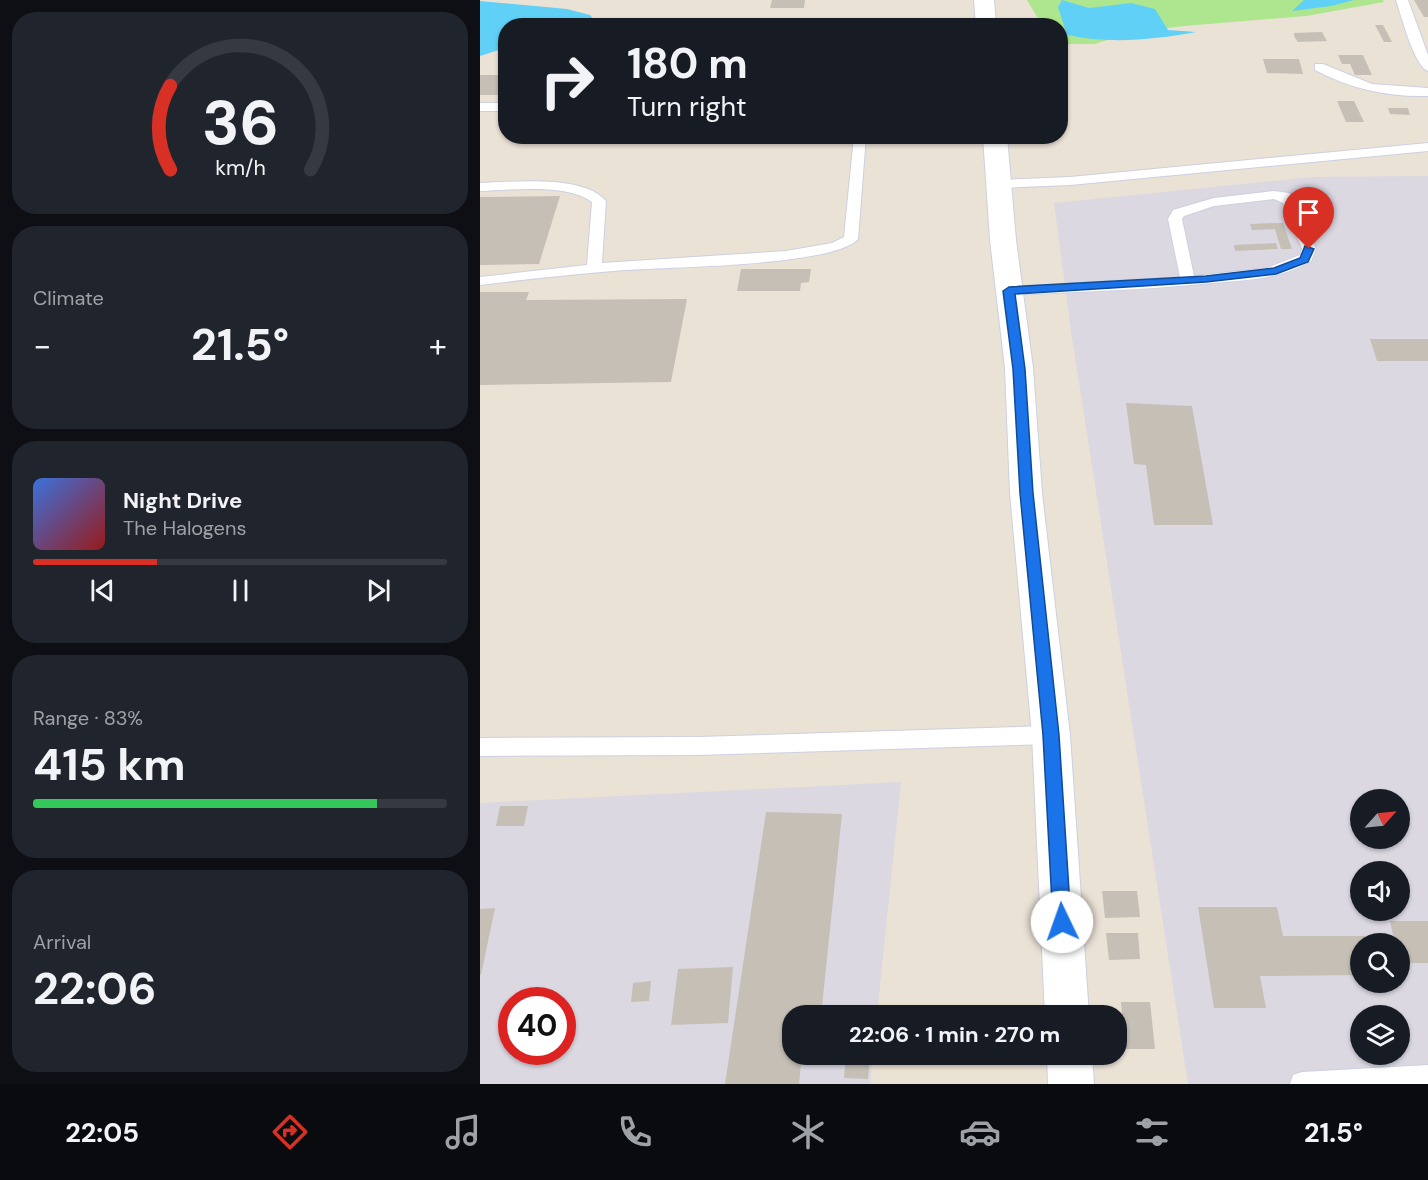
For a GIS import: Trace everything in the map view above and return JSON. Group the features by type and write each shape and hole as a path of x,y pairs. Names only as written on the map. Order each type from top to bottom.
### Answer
{"street":[{"path":"984,0 985,18"},
{"path":"996,144 1009,291 1019,369 1026,493 1051,735 1066,1005"},
{"path":"1070,1065 1071,1084"}],"lane":[{"path":"1401,0 1413,36 1428,67"},
{"path":"1319,67 1339,78 1369,88 1428,92"},
{"path":"480,107 498,107"},
{"path":"480,281 830,249 851,238 859,144"},
{"path":"1000,184 1092,180 1428,147"},
{"path":"480,187 576,189 596,196 599,201 594,269"},
{"path":"1009,291 1188,280 1276,271 1304,260 1309,249 1289,201 1284,196 1264,196 1204,204 1178,213 1174,219 1188,280"},
{"path":"480,747 698,746 1051,735"},
{"path":"1302,1084 1428,1077"}],"shaded area":[{"path":"1428,176 1428,1084 1188,1084 1071,331 1054,203 1311,177"},
{"path":"901,782 878,1005 782,1005 782,1065 872,1065 870,1084 480,1084 480,803"}],"green space":[{"path":"1027,0 1383,0 1384,2 1306,16 1135,32 1094,44 1068,44 1068,18 1038,18"}],"water":[{"path":"1062,0 1089,8 1131,3 1155,9 1168,30 1196,32 1132,40 1083,38 1068,35 1068,18 1062,18 1058,7"},
{"path":"1304,0 1354,0 1331,6 1292,11"},
{"path":"480,1 567,9 590,15 592,18 498,18 498,50 480,56"}],"building":[{"path":"772,0 805,0 804,8 770,8"},
{"path":"1414,0 1428,0 1428,17 1424,17"},
{"path":"1375,25 1383,25 1392,42 1384,42"},
{"path":"1322,32 1327,41 1298,42 1294,36 1294,33"},
{"path":"1338,55 1363,55 1372,75 1355,75 1350,64 1342,64"},
{"path":"1263,59 1299,59 1303,74 1267,73"},
{"path":"480,75 498,75 498,95 480,95"},
{"path":"1337,101 1354,101 1364,122 1346,122"},
{"path":"1388,108 1408,108 1410,115 1390,114"},
{"path":"1298,195 1322,195 1331,223 1303,223"},
{"path":"560,196 539,264 480,265 480,197"},
{"path":"1273,223 1275,229 1252,230 1250,224"},
{"path":"1273,223 1283,223 1292,249 1281,249"},
{"path":"1276,243 1278,249 1235,251 1234,245"},
{"path":"741,269 811,269 809,282 801,283 800,291 737,291"},
{"path":"480,292 529,292 526,300 687,299 671,382 480,385"},
{"path":"1370,339 1428,339 1428,361 1377,361"},
{"path":"1126,403 1192,406 1213,525 1154,525 1146,465 1134,464"},
{"path":"500,806 528,806 524,826 496,826"},
{"path":"766,812 842,814 822,1005 782,1005 782,1065 801,1065 799,1084 725,1084"},
{"path":"1102,891 1137,891 1140,917 1105,918"},
{"path":"1198,907 1277,907 1283,936 1350,936 1350,975 1260,976 1266,1008 1214,1008"},
{"path":"495,908 481,975 480,975 480,909"},
{"path":"1390,921 1428,921 1428,963 1410,963 1410,933 1393,933"},
{"path":"1106,933 1138,933 1140,959 1109,960"},
{"path":"733,967 728,1023 671,1025 678,969"},
{"path":"651,981 649,1001 631,1002 633,983"},
{"path":"1121,1002 1150,1002 1155,1049 1127,1049 1127,1005 1121,1005"},
{"path":"845,1065 869,1065 868,1079 844,1078"}],"route":[{"path":"1062,922 1051,735 1026,493 1019,369 1009,291 1206,279 1276,271 1304,260 1309,249"}]}
